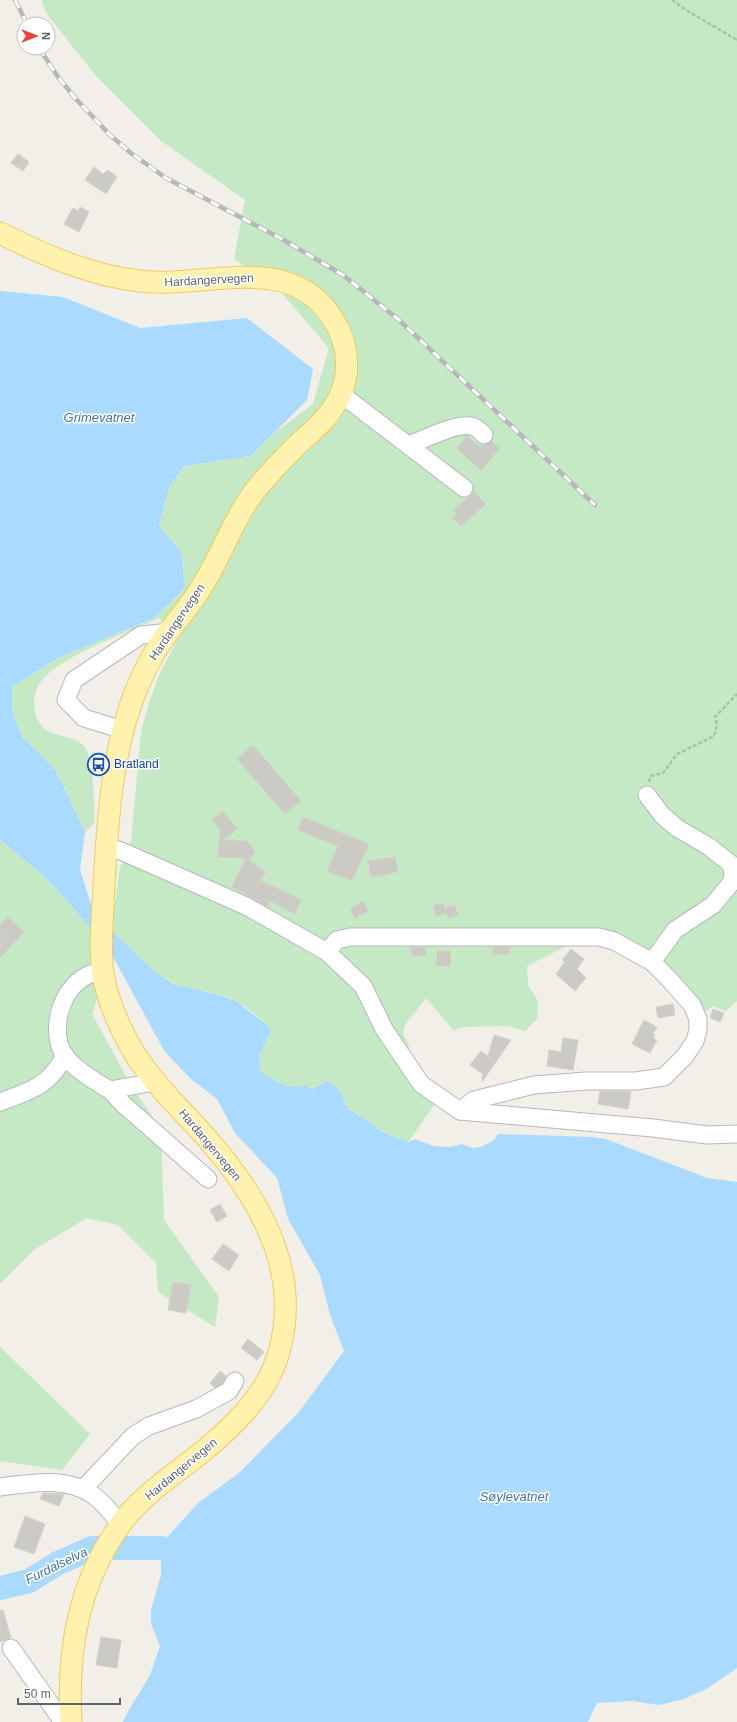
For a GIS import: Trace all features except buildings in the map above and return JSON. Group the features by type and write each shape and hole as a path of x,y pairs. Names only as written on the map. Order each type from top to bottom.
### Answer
{"main road":[{"name":"Hardangervegen","path":"0,232 84,270 118,278 145,282 167,282 254,276 278,280 304,290 328,312 343,338 347,352 347,367 341,394 325,418 276,466 252,493 237,518 226,544 202,588 158,648 141,679 127,712 123,730 108,819 102,914 102,962 114,1012 123,1034 154,1082 217,1150 235,1173 261,1217 279,1260 285,1292 285,1321 280,1352 267,1383 250,1406 230,1428 160,1484 121,1524 101,1555 88,1584 78,1615 72,1646 69,1678 71,1722"}],"street":[{"path":"341,394 464,488"},
{"path":"409,445 444,432 466,426 476,428 484,435"},
{"path":"123,730 84,718 66,700 74,680 141,636 169,632"},
{"path":"647,795 662,815 677,828 708,846 731,864 733,873 732,882 712,905 675,930 652,962"},
{"path":"107,847 121,851 246,906 327,952 363,986 384,1029 420,1084 460,1111 653,1128 707,1135 737,1134"},
{"path":"327,952 337,940 350,938 599,937 614,941 652,962 692,1005 698,1019 695,1041 673,1070 664,1076 651,1080 586,1081 534,1085 474,1100 460,1111"},
{"path":"0,1102 33,1090 46,1082 59,1068 65,1055 57,1035 61,1007 69,992 78,981 102,962"},
{"name":"Hardangervegen","path":"65,1055 82,1071 110,1090 123,1104 208,1179"},
{"path":"110,1090 154,1082"},
{"path":"83,1489 133,1436 149,1426 196,1409 229,1391 236,1381"},
{"path":"0,1487 32,1482 60,1484 83,1489 100,1500 121,1524"},
{"path":"11,1648 64,1722"}],"path":[{"path":"672,0 737,40"},
{"path":"647,795 651,776 663,773 676,754 714,736 717,725 715,717 737,694"}],"green space":[{"path":"42,0 737,0 737,1001 726,1011 712,1006 707,1011 699,1009 686,989 584,933 563,948 527,966 528,985 538,1001 537,1019 525,1031 507,1026 462,1027 454,1031 426,998 405,1025 403,1034 410,1046 402,1051 410,1064 442,1094 408,1142 382,1132 372,1123 348,1109 338,1088 327,1082 313,1089 304,1085 293,1087 282,1084 261,1072 259,1056 271,1031 261,1020 248,1009 226,996 185,988 166,980 141,960 111,930 120,868 131,841 141,732 149,702 159,675 175,644 159,618 96,645 64,662 51,671 42,680 36,690 34,708 41,725 57,735 80,742 88,753 93,783 94,823 85,832 55,769 22,737 12,709 12,687 58,658 154,618 185,588 181,552 159,526 169,487 184,466 251,456 273,434 313,404 329,348 276,286 234,259 245,200 161,141 96,76 56,26 56,16 48,16"},
{"path":"0,840 44,876 69,903 112,955 92,1014 132,1087 161,1129 164,1220 219,1297 215,1327 158,1292 156,1263 118,1225 87,1218 35,1249 0,1284"},
{"path":"0,1347 90,1434 62,1470 0,1461"}],"water":[{"name":"Søylevatnet","path":"0,291 63,297 140,328 247,318 313,369 307,400 251,456 184,466 169,487 159,526 181,552 185,588 154,618 58,658 12,687 12,709 22,737 55,769 85,832 80,870 92,907 111,930 155,972 173,984 220,995 236,1001 267,1025 271,1031 259,1056 261,1072 282,1084 293,1087 304,1085 313,1089 327,1081 338,1088 348,1109 372,1123 382,1132 408,1142 415,1139 433,1146 450,1147 462,1144 472,1148 481,1147 494,1140 498,1134 592,1137 606,1139 707,1178 737,1182 737,1668 708,1688 684,1699 659,1705 632,1701 597,1703 588,1722 123,1722 150,1675 160,1646 151,1624 151,1610 161,1575 161,1544 198,1503 239,1473 299,1412 344,1351 330,1315 320,1275 288,1219 277,1178 235,1133 217,1099 191,1079 165,1052 112,955 69,903 44,876 0,840"}],"waterway":[{"name":"Furdalselva","path":"0,1588 29,1581 58,1563 92,1548 161,1548"}],"railway":[{"path":"15,0 23,16"},
{"path":"44,56 58,77 76,99 110,135 132,154 166,178 280,238 343,275 399,320 595,505"}],"place":[{"name":"Bratland","path":"99,764"}],"water label":[{"name":"Grimevatnet","path":"99,417"}]}
